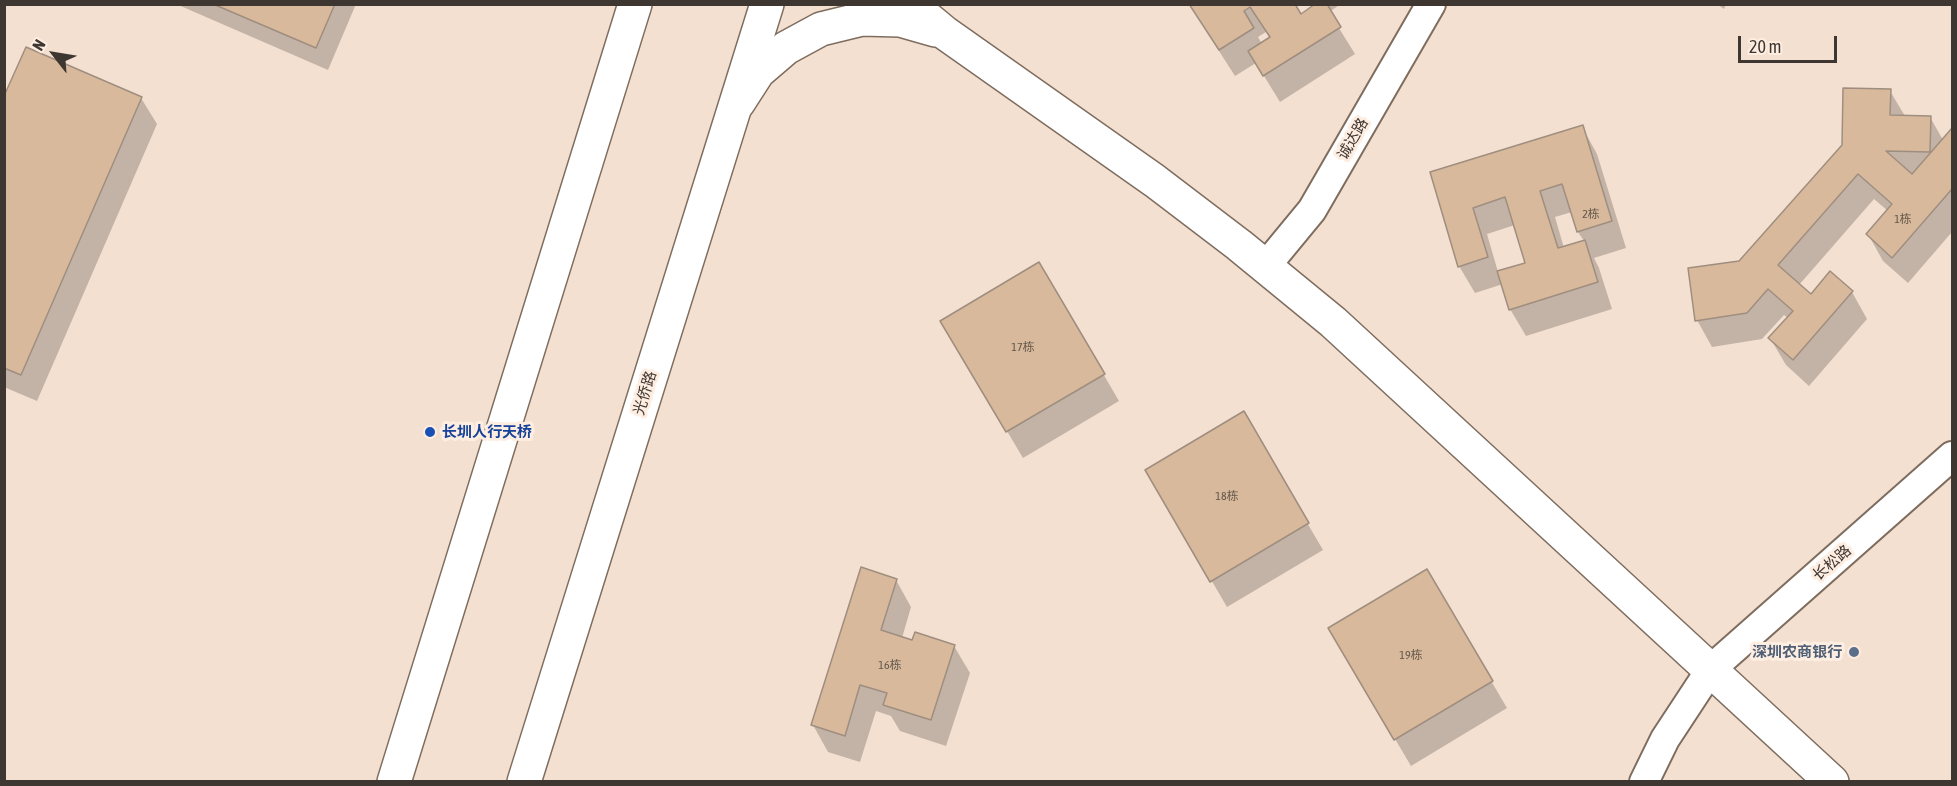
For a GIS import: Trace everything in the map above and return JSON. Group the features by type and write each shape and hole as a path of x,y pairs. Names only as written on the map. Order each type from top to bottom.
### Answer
{"main road":[{"path":"394,782 635,4"},
{"name":"光侨路","path":"524,782 767,4"},
{"path":"910,4 945,33 1155,181 1333,322 1832,782"},
{"path":"735,108 759,72 786,48 821,29 862,19 900,20 945,33"}],"street":[{"name":"诚达路","path":"1265,267 1312,210 1431,4"},
{"name":"长松路","path":"1644,782 1665,739 1711,669 1953,456"}],"building":[{"path":"213,4 335,4 316,48"},
{"path":"1189,4 1295,4 1301,14 1315,4 1327,4 1341,27 1263,76 1248,51 1270,37 1250,7 1244,11 1254,28 1219,50"},
{"path":"26,47 142,97 21,375 4,368 4,96"},
{"path":"1843,88 1891,89 1890,115 1931,116 1930,152 1886,151 1912,174 1952,128 1952,189 1892,258 1866,234 1892,204 1858,174 1778,265 1811,294 1830,271 1853,291 1793,360 1768,338 1793,311 1768,289 1747,313 1695,321 1688,268 1739,261 1842,145"},
{"path":"1583,125 1612,221 1577,232 1562,184 1540,191 1558,248 1585,240 1598,282 1509,310 1497,271 1525,263 1505,197 1473,208 1488,257 1458,267 1430,172"},
{"path":"1039,262 1105,374 1006,432 940,321"},
{"path":"1244,411 1309,523 1210,582 1145,470"},
{"path":"861,567 897,579 881,630 912,640 915,632 955,645 931,720 883,705 887,693 860,685 845,736 811,725"},
{"path":"1427,569 1493,681 1394,740 1328,628"}],"place":[{"name":"长圳人行天桥","path":"430,432"},
{"name":"深圳农商银行","path":"1854,652"}]}
